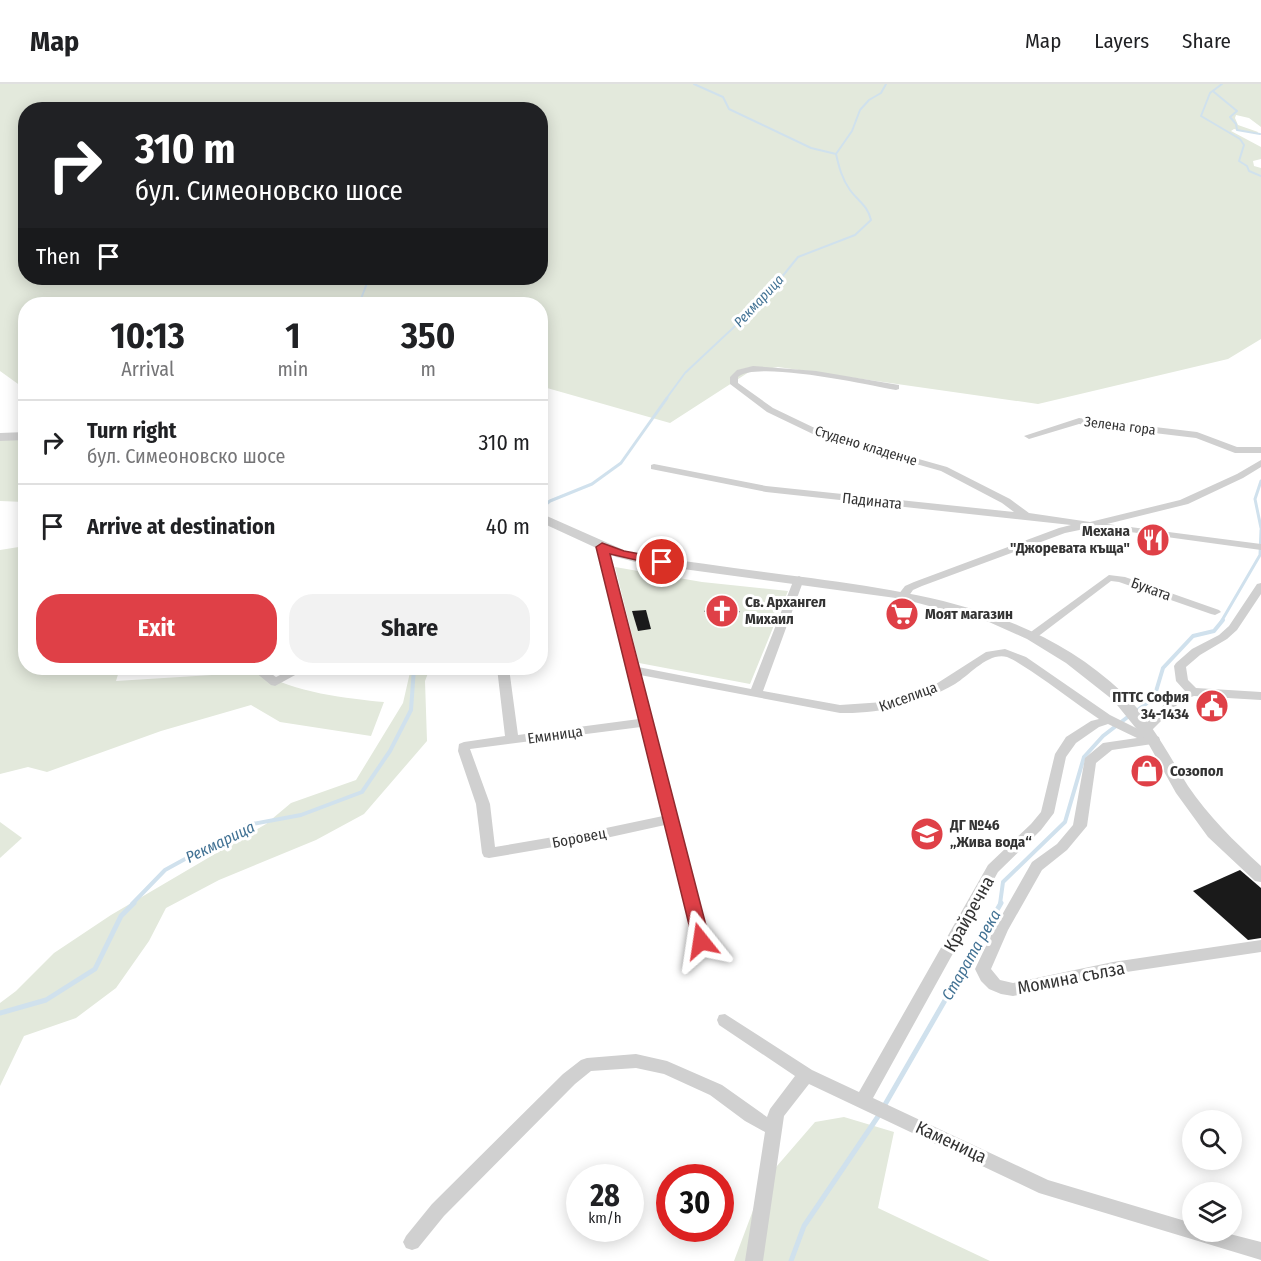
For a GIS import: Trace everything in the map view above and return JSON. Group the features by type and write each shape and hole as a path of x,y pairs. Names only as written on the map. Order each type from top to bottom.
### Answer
{"street":[{"name":"Студено кладенче","path":"896,387 759,368 741,371 734,377 735,384 748,396 780,415 820,434 944,469 1006,501 1026,516"},
{"name":"Зелена гора","path":"1029,436 1079,421 1213,439 1245,454 1261,450"},
{"path":"0,437 18,436"},
{"path":"904,595 909,588 918,584 1063,530 1184,502 1240,476 1261,463"},
{"name":"Падината","path":"654,467 765,489 1026,516 1261,547"},
{"path":"548,521 602,547 644,560 799,579 904,595 993,619 1032,636 1090,673 1118,697 1214,834 1261,876"},
{"path":"602,547 701,941"},
{"name":"Буката","path":"1032,636 1109,578 1121,579 1215,612"},
{"path":"756,692 799,579"},
{"path":"1193,692 1182,681 1180,666 1196,652 1223,637 1233,628 1261,586"},
{"name":"Киселица","path":"632,670 861,711 880,708 953,680 994,653 1006,653 1064,687 1110,720 1144,732"},
{"path":"266,675 275,682 288,675"},
{"path":"504,675 512,741"},
{"path":"1144,732 1178,697 1193,692 1261,696"},
{"name":"Крайречна","path":"863,1100 993,869 1047,813 1060,757 1071,740 1095,724 1110,720"},
{"name":"Еминица","path":"489,853 483,804 464,747 646,722"},
{"name":"Момина сълза","path":"1144,732 1108,746 1090,761 1080,826 1062,847 1037,866 1001,929 983,969 987,979 995,986 1007,989 1024,988 1064,977 1261,945"},
{"name":"Боровец","path":"489,853 606,833 669,819"},
{"name":"Каменица","path":"725,1020 806,1075 1045,1187 1182,1228"},
{"path":"412,1242 446,1202 569,1079 587,1065 636,1061 667,1068 716,1090 751,1116 774,1129"},
{"path":"754,1261 776,1114 806,1075"},
{"name":"Каменица","path":"1230,1242 1261,1251"}],"shaded area":[{"path":"0,84 1261,84 1261,127 1249,118 1236,115 1235,118 1238,125 1258,132 1257,134 1234,129 1231,131 1261,147 1261,159 1253,161 1254,166 1261,168 1261,339 1228,359 1038,404 778,367 749,372 670,423 548,388 548,297 18,297 18,384 0,371"},
{"path":"18,436 18,502 0,501 0,437"},
{"path":"18,547 18,675 118,675 116,681 213,675 267,675 288,685 304,689 384,702 371,736 280,722 251,705 161,731 47,772 28,767 0,774 0,550"},
{"path":"615,567 702,582 788,591 750,684 639,663"},
{"path":"409,675 427,675 425,681 427,741 364,814 316,840 219,880 166,908 149,941 116,988 76,1018 24,1036 0,1086 0,1003 16,991 54,953 111,915 266,824 291,803 356,780 403,703"},
{"path":"0,822 22,838 0,858"},
{"path":"844,1117 894,1132 878,1208 990,1261 734,1261 764,1181 815,1122"}],"building":[{"name":"Св. Архангел Михаил","path":"730,602 740,612 714,620 704,611"},
{"path":"646,610 651,629 638,631 632,611"},
{"path":"1240,870 1261,888 1261,938 1248,940 1193,891"}],"waterway":[{"path":"694,84 723,97 729,109 811,148 836,154"},
{"name":"Рекмарица","path":"836,154 852,131 860,110 869,100 881,93 886,84"},
{"name":"Старата река","path":"1222,84 1210,93 1201,116 1240,139 1244,145 1239,161 1247,166 1249,171 1261,176"},
{"path":"1214,92 1237,111 1230,117 1236,124 1237,130 1260,134"},
{"name":"Рекмарица","path":"666,399 685,373 764,299 798,257 855,235 871,220 865,207 845,182 836,154"},
{"path":"362,297 366,285"},
{"name":"Рекмарица","path":"548,503 592,484 621,463 667,398"},
{"name":"Старата река","path":"1261,481 1255,499 1261,528"},
{"name":"Старата река","path":"1221,622 1260,555 1261,530"},
{"name":"Старата река","path":"1135,712 1154,698 1163,668 1193,636 1214,631 1223,620"},
{"name":"Рекмарица","path":"132,904 165,870 247,825 301,815 362,792 390,751 411,710 414,675"},
{"name":"Старата река","path":"1000,904 1003,882 1065,822 1084,757 1103,736 1129,716"},
{"name":"Рекмарица","path":"0,1013 46,1000 95,969 121,916 134,903"},
{"name":"Старата река","path":"883,1108 1001,903"},
{"name":"Старата река","path":"791,1261 804,1226 879,1115"}],"place":[{"name":"Механа \"Джоревата къща\"","path":"1153,540"},
{"name":"Св. Архангел Михаил","path":"722,611"},
{"name":"Моят магазин","path":"902,614"},
{"name":"ПТТС София 34-1434","path":"1212,706"},
{"name":"Созопол","path":"1147,771"},
{"name":"ДГ №46 „Жива вода“","path":"927,834"}],"route":[{"path":"662,562 644,560 602,547 701,941"}]}
